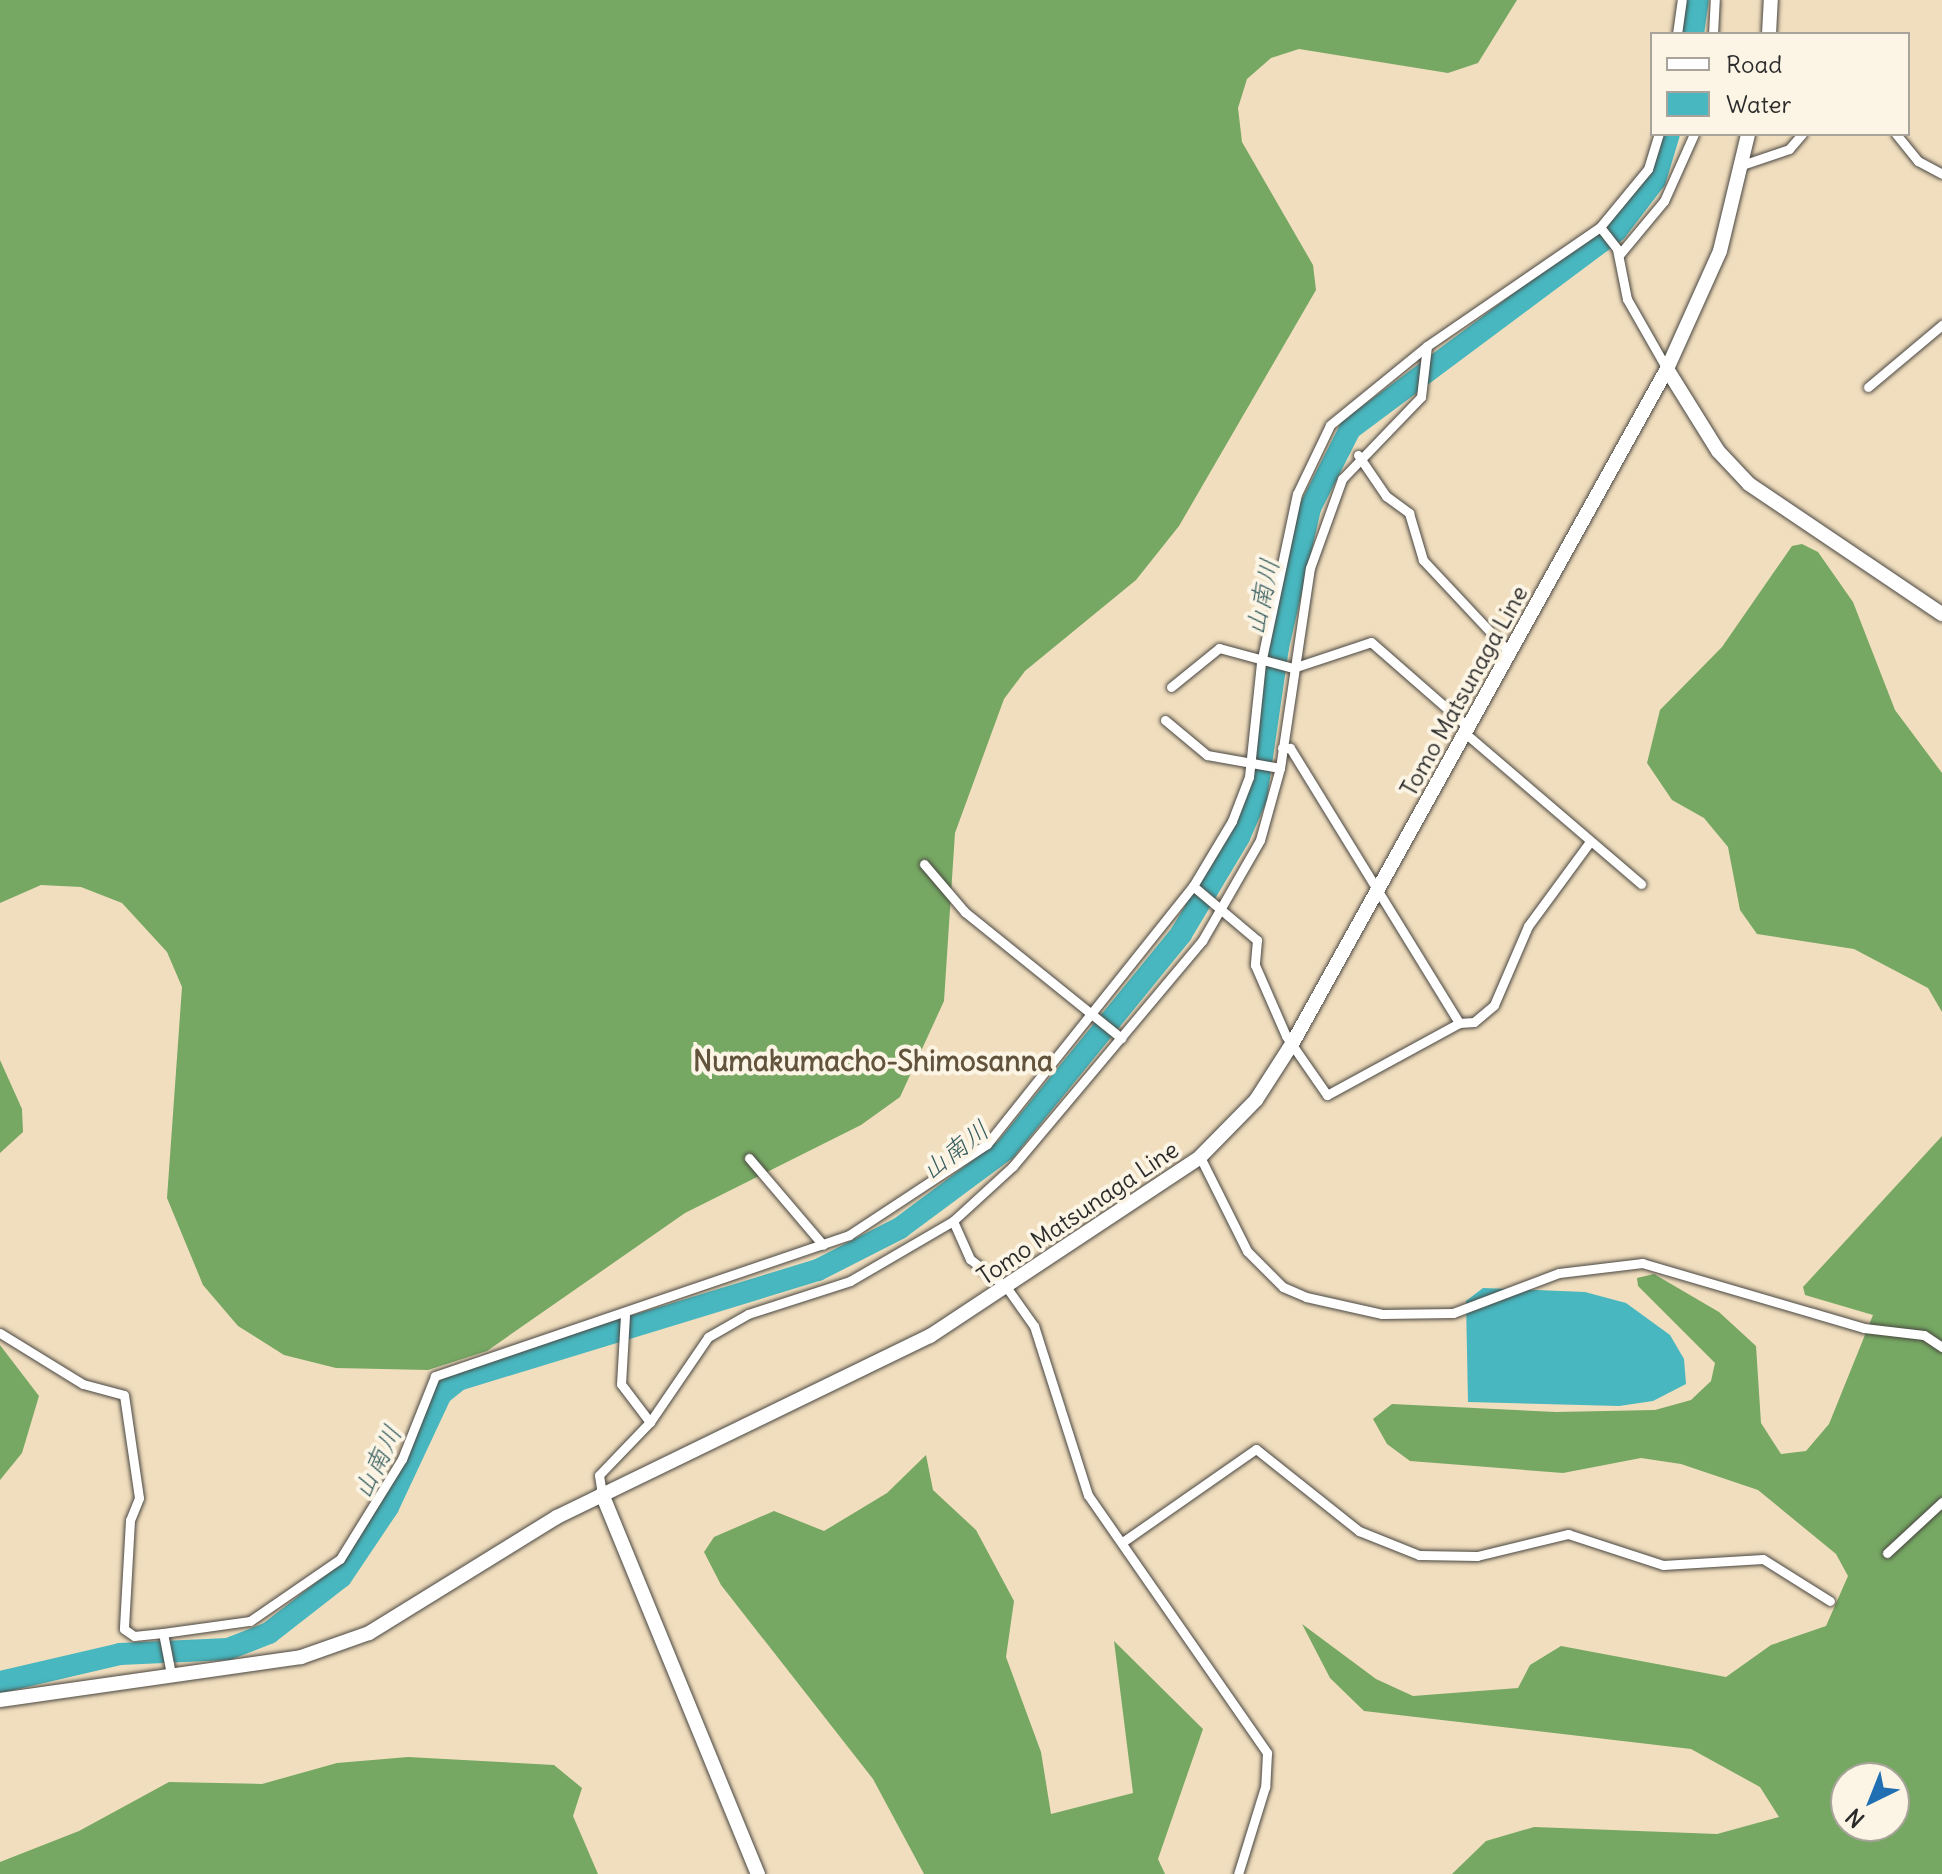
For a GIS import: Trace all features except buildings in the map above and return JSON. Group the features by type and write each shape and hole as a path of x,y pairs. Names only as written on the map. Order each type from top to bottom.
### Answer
{"main road":[{"path":"1769,32 1771,0"},
{"name":"Tomo Matsunaga Line","path":"0,1700 169,1666 301,1657 369,1633 602,1494 839,1384 1007,1288 1200,1157 1256,1100 1292,1044 1667,369 1703,298 1748,136"},
{"path":"1667,369 1718,451 1749,484 1942,614"},
{"path":"602,1494 758,1874"}],"street":[{"path":"1677,32 1682,0"},
{"path":"1713,32 1715,0"},
{"path":"0,1333 83,1384 124,1395 139,1498 130,1520 124,1629 134,1636 164,1635 250,1621 340,1559 402,1459 435,1376 587,1321 624,1318 823,1245 931,1186 987,1144 1195,888 1232,821 1253,762 1264,663 1297,494 1330,425 1425,349 1602,229 1648,169 1658,136"},
{"path":"1618,252 1664,201 1693,136"},
{"path":"1742,165 1789,149 1800,136"},
{"path":"1897,136 1911,156 1942,174"},
{"path":"1602,229 1618,252 1627,299 1667,369"},
{"path":"1868,387 1942,325"},
{"path":"602,1494 599,1475 650,1422 724,1324 850,1281 953,1221 1013,1166 1223,907 1250,869 1282,748 1289,668 1310,568 1342,479 1358,455 1421,397 1425,385 1425,349"},
{"path":"1358,455 1386,496 1409,513 1423,560 1510,653"},
{"path":"1171,687 1219,648 1289,668 1371,642 1589,843 1641,884"},
{"path":"1165,720 1207,755 1276,767"},
{"path":"1282,748 1290,748 1459,1023"},
{"path":"1195,888 1223,907 1257,940 1255,965 1292,1044 1327,1095 1459,1023 1474,1022 1494,1005 1528,926 1589,843"},
{"path":"924,864 965,912 1117,1036"},
{"path":"1200,1157 1247,1251 1283,1287 1306,1297 1382,1314 1453,1313 1559,1273 1642,1263 1864,1328 1924,1335 1942,1347"},
{"path":"749,1158 823,1245"},
{"path":"953,1221 970,1259 1007,1288 1034,1326 1088,1495 1124,1541 1267,1753 1265,1787 1238,1874"},
{"path":"624,1318 621,1384 650,1422"},
{"path":"1124,1541 1256,1449 1359,1531 1419,1555 1477,1556 1568,1534 1663,1565 1763,1559 1830,1601"},
{"path":"1887,1553 1942,1502"},
{"path":"164,1635 169,1666"}],"green space":[{"path":"0,0 1517,0 1478,63 1448,73 1299,49 1271,58 1247,79 1238,108 1242,142 1313,265 1316,290 1179,526 1136,580 1025,671 1004,699 955,833 944,1001 900,1097 861,1125 685,1213 487,1351 428,1370 336,1368 284,1355 238,1326 203,1285 167,1198 182,987 167,952 122,903 81,887 41,885 0,903"},
{"path":"1802,544 1818,552 1853,602 1895,710 1942,773 1942,1012 1928,988 1854,949 1757,934 1740,910 1728,847 1704,818 1672,800 1647,763 1660,710 1722,647 1792,546"},
{"path":"0,1060 22,1109 23,1132 0,1153"},
{"path":"1942,1136 1942,1874 1452,1874 1486,1841 1534,1827 1717,1834 1779,1817 1760,1787 1691,1749 1364,1711 1330,1678 1302,1624 1376,1679 1413,1696 1518,1688 1530,1665 1561,1646 1726,1677 1771,1645 1826,1626 1848,1576 1836,1554 1758,1490 1681,1464 1641,1458 1563,1473 1410,1461 1387,1444 1373,1419 1392,1404 1556,1412 1655,1410 1691,1400 1711,1381 1715,1363 1638,1286 1637,1278 1654,1274 1719,1312 1756,1346 1761,1423 1781,1454 1806,1451 1829,1424 1873,1315 1805,1295 1803,1287"},
{"path":"0,1345 39,1396 22,1453 0,1480"},
{"path":"926,1455 933,1490 976,1530 1014,1601 1006,1657 1041,1752 1051,1814 1133,1793 1114,1641 1203,1729 1158,1859 1165,1874 924,1874 873,1779 721,1585 704,1552 714,1537 774,1511 824,1531 887,1493"},
{"path":"408,1757 554,1765 582,1788 573,1816 598,1874 0,1874 0,1862 79,1831 169,1782 262,1784 337,1763"}],"water":[{"path":"1483,1288 1585,1292 1626,1303 1670,1335 1684,1359 1686,1384 1653,1401 1619,1406 1468,1402 1466,1301"}],"waterway":[{"name":"山南川","path":"1693,32 1698,0"},
{"name":"山南川","path":"0,1682 120,1654 228,1649 269,1633 341,1577 388,1507 441,1394 458,1380 818,1270 900,1228 1005,1150 1181,934 1239,837 1256,798 1278,647 1310,508 1350,429 1616,231 1655,180 1668,136"}],"district":[{"name":"Numakumacho-Shimosanna","path":"873,1061"}]}
